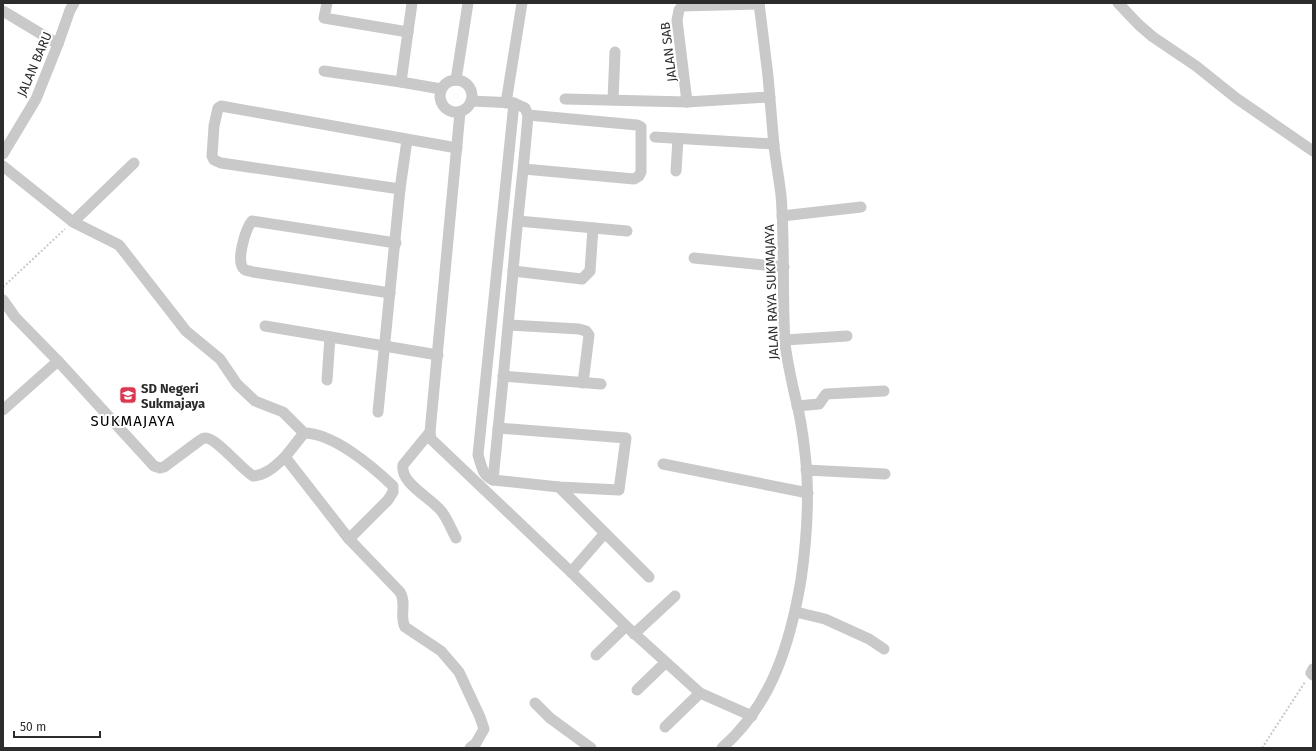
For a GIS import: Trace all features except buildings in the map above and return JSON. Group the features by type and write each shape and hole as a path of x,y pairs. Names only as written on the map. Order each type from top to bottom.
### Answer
{"street":[{"name":"JALAN BARU","path":"3,154 36,99 74,3"},
{"path":"327,3 324,18 408,32"},
{"path":"401,82 412,3"},
{"path":"456,80 468,3"},
{"path":"498,428 626,438 619,490 559,487 493,480 487,477 484,473 478,456 510,103 522,3"},
{"path":"1118,3 1153,37 1196,66 1236,98 1313,151"},
{"name":"JALAN RAYA SUKMAJAYA","path":"722,748 737,734 752,716 779,665 789,638 796,612 807,525 808,493 802,426 787,361 785,340 781,196 759,4"},
{"name":"JALAN SAB","path":"688,102 677,20 679,10 682,6 759,4"},
{"path":"3,11 58,44"},
{"path":"613,100 615,52"},
{"path":"324,71 441,89"},
{"path":"456,80 465,82 472,94 468,107 460,112 451,112 444,107 440,98 441,89 447,82 456,80"},
{"path":"565,99 688,102 770,97"},
{"path":"471,101 510,103 525,108 528,115 493,480"},
{"path":"400,189 221,163 214,160 212,156 214,126 218,108 221,106 457,148"},
{"path":"460,112 430,432 431,439 665,663 700,693 752,716"},
{"path":"524,169 634,179 639,176 641,172 641,127 637,125 528,115"},
{"path":"655,137 774,144"},
{"path":"676,172 678,139"},
{"path":"378,412 396,243 400,189 407,140"},
{"path":"73,222 134,163"},
{"path":"3,166 73,222 119,246 186,331 220,359 237,384 255,401 283,412 304,432 323,436 352,452 393,486 393,492 388,500 349,539"},
{"path":"782,216 860,207"},
{"path":"390,293 253,272 244,270 240,260 245,234 252,221 396,243"},
{"path":"518,221 627,231"},
{"path":"513,271 582,279 590,271 593,228"},
{"path":"694,258 784,267"},
{"path":"3,300 16,317 154,466 160,468 164,467 204,438 210,439 226,451 241,468 253,476 261,475 271,470 285,457 304,432"},
{"path":"509,325 579,329 586,331 589,335 583,383"},
{"path":"265,326 438,355"},
{"path":"785,340 847,336"},
{"path":"327,380 330,337"},
{"path":"3,410 58,361"},
{"path":"503,376 601,384"},
{"path":"797,406 819,404 826,394 884,391"},
{"path":"430,432 403,465 402,471 406,479 442,512 456,538"},
{"path":"285,457 349,539 400,592 403,599 403,621 405,627 441,651 459,672 480,717 484,730 476,743 470,748"},
{"path":"663,464 808,493"},
{"path":"806,470 885,474"},
{"path":"559,487 649,577"},
{"path":"571,572 605,533"},
{"path":"634,634 675,596"},
{"path":"796,612 825,618 869,639 884,649"},
{"path":"596,655 626,626"},
{"path":"637,690 665,663"},
{"path":"664,728 700,693"},
{"path":"535,703 550,718 591,748"}],"path":[{"path":"3,286 73,222"},
{"path":"1262,748 1312,672"}],"place":[{"name":"SD Negeri Sukmajaya","path":"128,395"}],"district":[{"name":"SUKMAJAYA","path":"133,421"}]}
